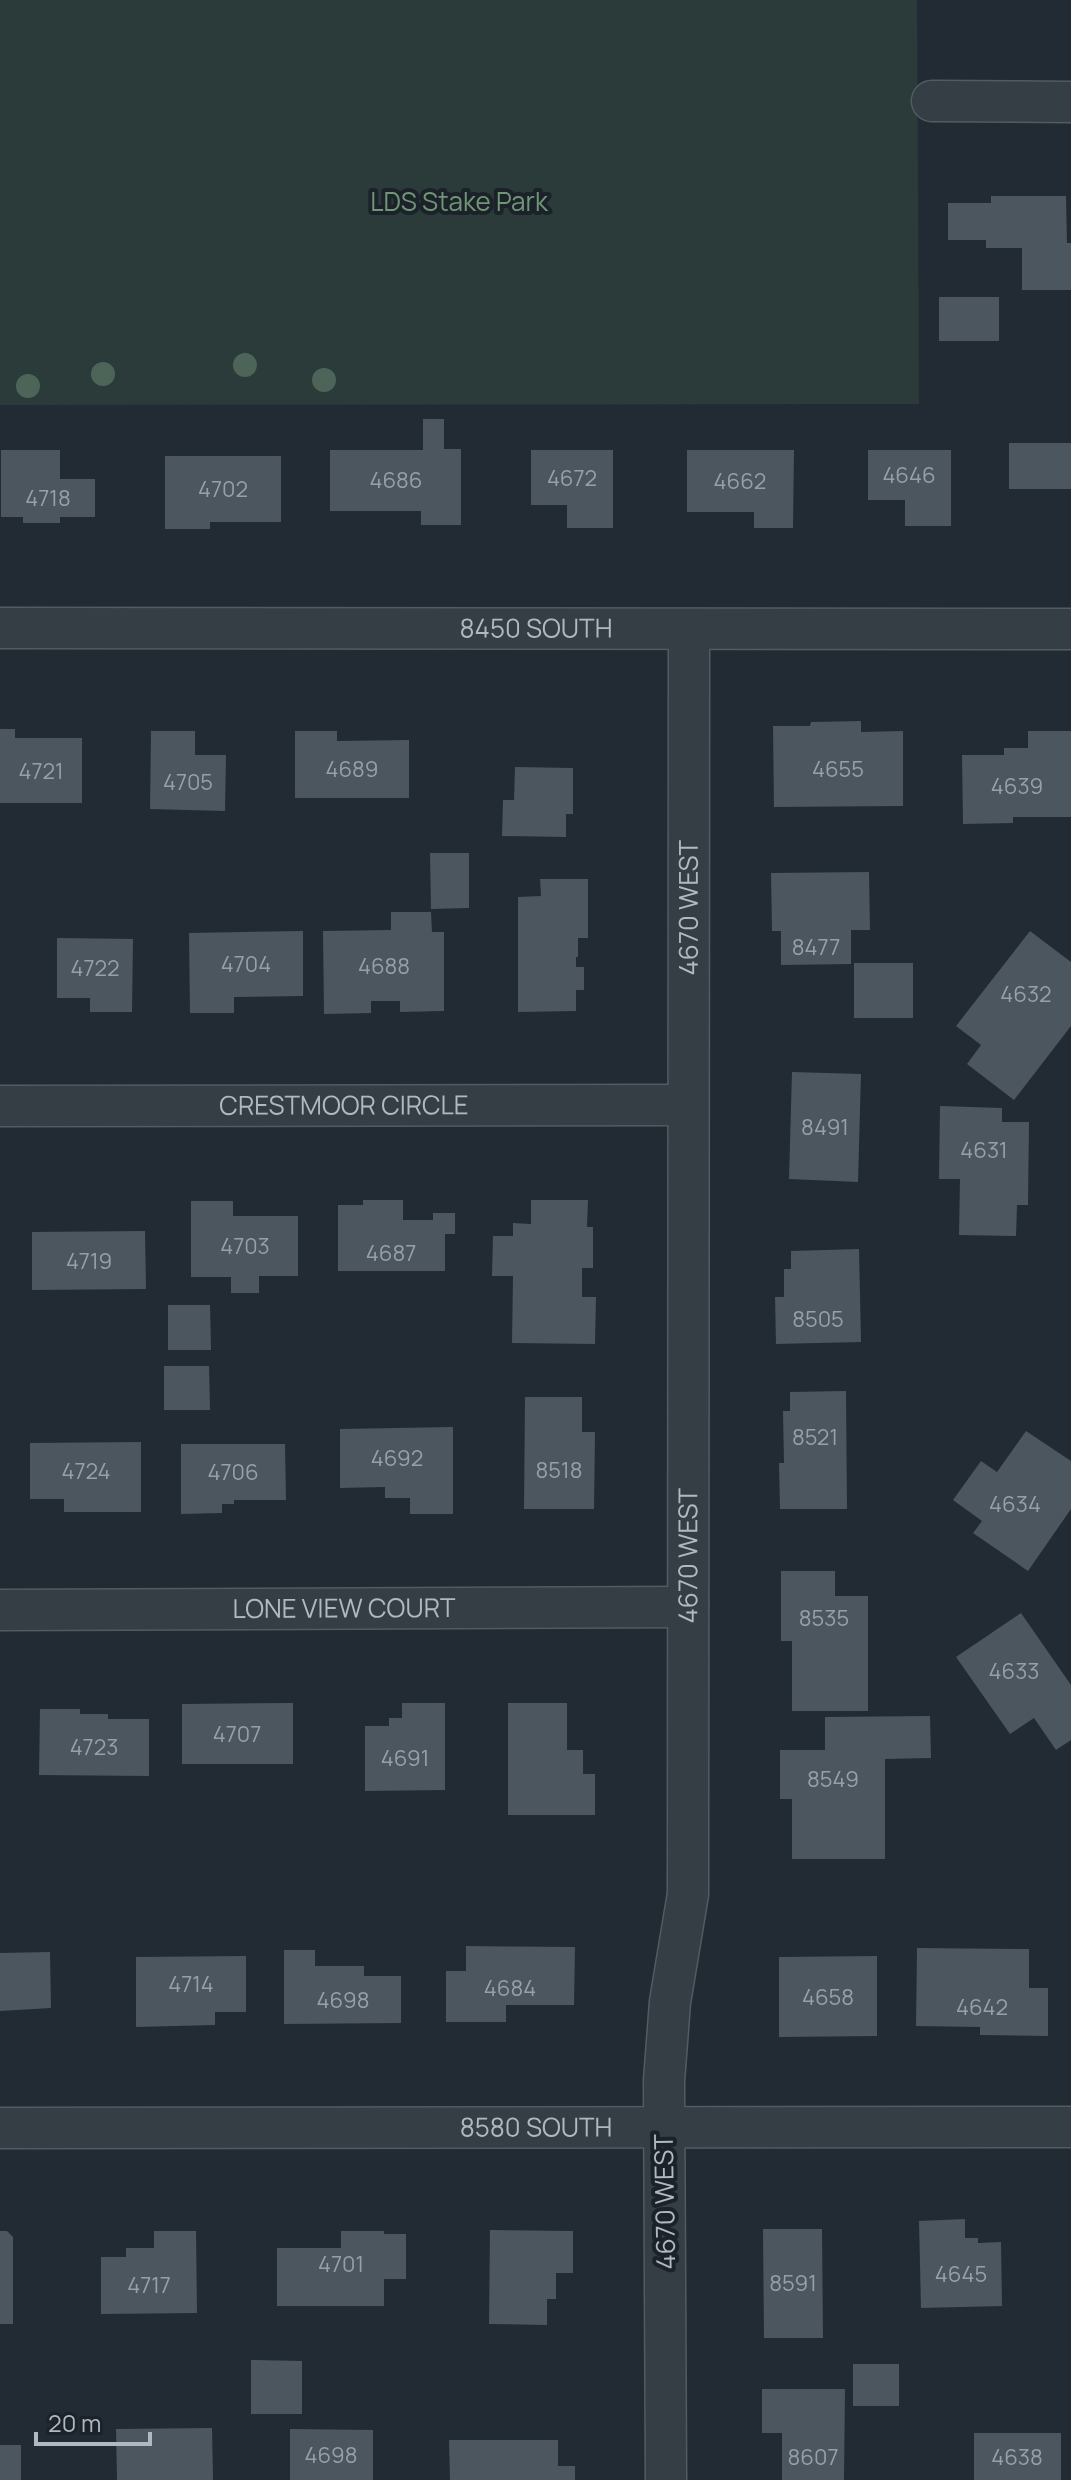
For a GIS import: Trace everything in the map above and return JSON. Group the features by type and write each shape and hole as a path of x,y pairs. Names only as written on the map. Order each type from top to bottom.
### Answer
{"street":[{"path":"932,101 1071,102"},
{"name":"8450 SOUTH","path":"0,628 1071,629"},
{"name":"4670 WEST","path":"666,2480 664,2126 670,2002 688,1894 689,629"},
{"name":"CRESTMOOR CIRCLE","path":"0,1106 687,1105"},
{"name":"LONE VIEW COURT","path":"0,1610 688,1607"},
{"name":"8580 SOUTH","path":"0,2128 1071,2127"}],"green space":[{"name":"LDS Stake Park","path":"0,0 917,0 919,404 0,405"}],"building":[{"path":"991,196 1066,196 1067,243 1071,243 1071,290 1022,290 1022,248 986,248 986,240 948,240 948,203 991,203"},
{"path":"939,297 999,297 999,341 939,341"},
{"path":"423,419 444,419 444,449 461,449 461,525 421,525 421,511 330,511 330,450 423,450"},
{"path":"1009,443 1071,443 1071,489 1009,489"},
{"path":"1,450 60,450 60,479 95,479 95,517 60,517 60,523 23,523 23,517 1,517"},
{"path":"531,450 613,450 613,528 567,528 567,505 531,505"},
{"path":"687,450 794,450 793,528 754,528 754,512 687,512"},
{"path":"868,450 951,450 951,526 905,526 905,500 868,500"},
{"path":"165,456 281,456 281,522 210,522 210,529 165,529"},
{"path":"861,721 861,732 903,731 903,806 774,807 773,726"},
{"path":"0,729 15,729 15,738 82,738 82,803 0,803"},
{"path":"151,731 195,731 195,755 226,755 225,811 150,809"},
{"path":"295,731 337,731 337,741 409,740 409,798 295,798"},
{"path":"1028,731 1071,731 1071,817 1013,817 1013,823 963,824 962,755 1004,755 1004,748 1028,748"},
{"path":"515,767 573,768 573,814 566,814 566,837 502,836 503,800 514,800"},
{"path":"430,853 469,853 469,908 431,909"},
{"path":"869,872 870,930 851,930 851,964 781,965 781,931 772,931 771,873"},
{"path":"540,879 588,879 588,938 578,938 576,957 576,967 584,967 584,990 576,990 576,1011 518,1012 518,897 541,896"},
{"path":"391,912 431,912 432,932 444,932 444,1011 400,1012 400,1001 371,1001 371,1013 324,1014 323,931 391,930"},
{"path":"303,931 303,996 234,997 234,1013 190,1013 189,933"},
{"path":"1030,931 1071,962 1071,1026 1014,1100 967,1064 981,1045 956,1026"},
{"path":"57,938 133,939 132,1012 90,1012 90,998 57,998"},
{"path":"854,963 913,963 913,1018 854,1018"},
{"path":"792,1072 861,1074 858,1182 789,1179"},
{"path":"940,1106 1002,1108 1002,1122 1029,1122 1028,1205 1017,1205 1016,1236 959,1235 960,1179 939,1179"},
{"path":"363,1200 403,1200 403,1220 433,1220 433,1213 455,1213 455,1234 445,1234 445,1271 338,1271 338,1205 363,1205"},
{"path":"531,1200 588,1200 587,1227 593,1227 593,1268 582,1268 582,1297 596,1297 595,1344 512,1343 513,1276 492,1276 493,1236 513,1236 513,1223 531,1224"},
{"path":"191,1201 233,1201 233,1216 298,1216 298,1276 259,1276 259,1293 231,1293 231,1277 191,1277"},
{"path":"145,1231 146,1289 32,1290 32,1232"},
{"path":"859,1249 861,1342 776,1344 775,1297 784,1297 784,1269 791,1269 791,1251"},
{"path":"168,1305 210,1305 211,1350 168,1350"},
{"path":"164,1366 209,1366 210,1410 164,1410"},
{"path":"846,1391 847,1509 780,1509 779,1463 784,1463 783,1411 790,1411 790,1392"},
{"path":"525,1397 582,1397 582,1432 595,1432 594,1509 524,1509"},
{"path":"453,1427 453,1514 410,1514 410,1498 385,1498 385,1487 340,1488 340,1429"},
{"path":"1026,1431 1071,1461 1071,1509 1028,1571 973,1533 982,1521 953,1500 981,1461 997,1472"},
{"path":"141,1442 141,1512 64,1512 64,1499 30,1499 30,1443"},
{"path":"181,1444 285,1444 286,1500 234,1500 234,1504 222,1504 222,1513 181,1514"},
{"path":"781,1571 835,1571 835,1596 868,1596 868,1711 792,1711 792,1641 781,1641"},
{"path":"1021,1613 1071,1685 1071,1740 1056,1750 1034,1718 1010,1734 956,1657"},
{"path":"293,1703 293,1764 182,1764 182,1704"},
{"path":"402,1703 445,1703 445,1790 365,1791 365,1726 389,1726 389,1718 402,1718"},
{"path":"508,1703 567,1703 567,1750 583,1750 583,1774 595,1774 595,1815 508,1815"},
{"path":"40,1709 80,1709 80,1714 108,1714 108,1719 149,1719 149,1776 39,1775"},
{"path":"930,1716 931,1758 885,1759 885,1859 792,1859 792,1799 780,1799 780,1750 825,1750 825,1717"},
{"path":"466,1946 575,1947 574,2005 506,2005 506,2022 446,2022 446,1971 466,1971"},
{"path":"917,1948 1029,1949 1029,1988 1048,1988 1048,2036 980,2035 980,2027 916,2026"},
{"path":"284,1950 315,1950 315,1966 364,1966 364,1976 401,1976 401,2023 284,2024"},
{"path":"50,1952 51,2008 0,2011 0,1953"},
{"path":"246,1956 246,2012 215,2012 215,2025 136,2027 136,1957"},
{"path":"877,1956 877,2036 779,2037 779,1957"},
{"path":"965,2219 965,2238 978,2238 978,2243 1001,2242 1002,2306 921,2308 919,2221"},
{"path":"763,2229 822,2229 823,2338 764,2338"},
{"path":"490,2230 573,2231 573,2273 556,2273 556,2299 547,2299 547,2325 489,2324"},
{"path":"0,2231 7,2231 13,2237 13,2324 0,2324"},
{"path":"154,2231 196,2231 197,2313 101,2314 101,2257 126,2257 126,2248 154,2248"},
{"path":"341,2231 406,2234 406,2279 384,2279 384,2306 277,2306 277,2248 341,2248"},
{"path":"251,2360 302,2361 302,2414 251,2414"},
{"path":"853,2364 899,2364 899,2406 853,2406"},
{"path":"762,2389 845,2389 844,2480 782,2480 782,2433 762,2433"},
{"path":"212,2428 213,2480 117,2480 116,2429"},
{"path":"290,2429 373,2430 373,2480 290,2480"},
{"path":"974,2433 1061,2433 1061,2480 974,2480"},
{"path":"449,2440 558,2440 558,2466 575,2466 575,2480 450,2480"},
{"path":"0,2445 21,2445 21,2480 0,2480"}]}
